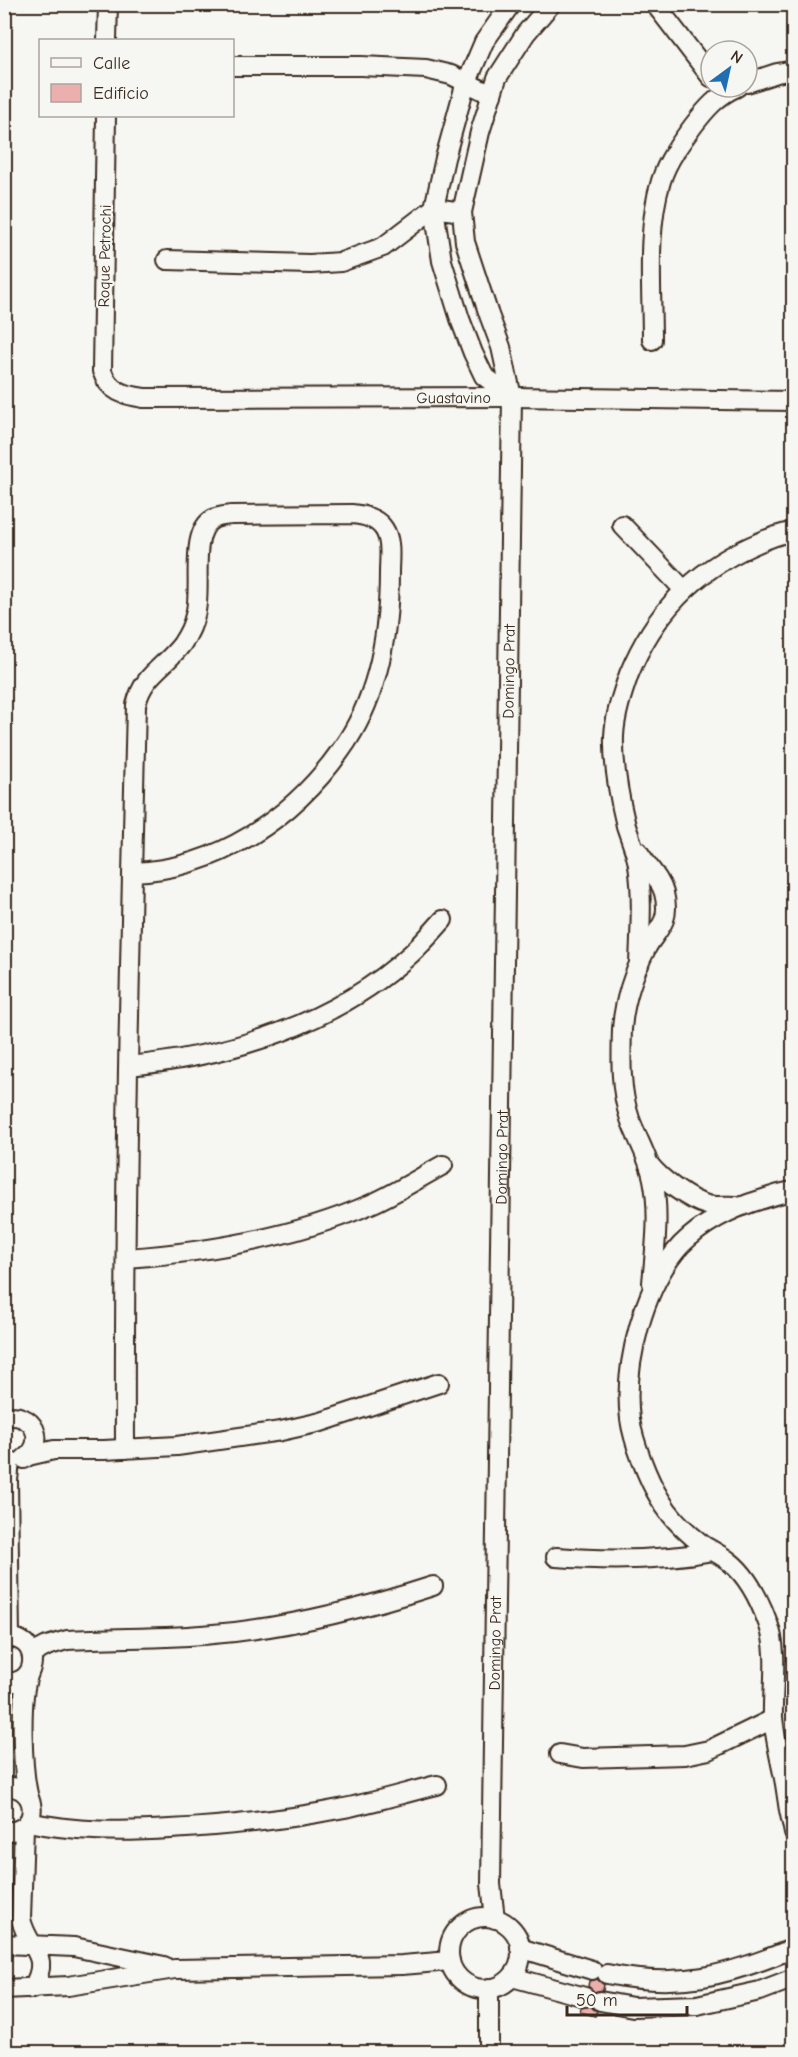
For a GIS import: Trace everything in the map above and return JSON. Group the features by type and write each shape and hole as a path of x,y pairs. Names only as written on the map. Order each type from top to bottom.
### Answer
{"street":[{"path":"107,39 108,4"},
{"path":"511,4 483,42 467,83 445,158 434,208 442,261 473,353 484,376 512,397"},
{"name":"Domingo Prat","path":"495,1919 491,1884 512,397 501,347 465,242 462,212 478,142 497,78 526,33 551,4"},
{"path":"655,4 699,61"},
{"path":"234,66 361,66 426,69 451,75 492,95"},
{"path":"759,80 788,74"},
{"path":"652,340 653,239 655,209 661,179 679,145 717,99"},
{"name":"Roque Petrochi","path":"106,117 102,372 106,382 116,390"},
{"path":"167,260 310,264 341,262 383,247 434,208 462,212"},
{"path":"473,353 501,347"},
{"name":"Guastavino","path":"116,390 129,396 144,398 512,397 794,401"},
{"path":"125,1449 129,1066 136,705 138,695 147,679 177,650 192,624 198,598 200,538 206,524 219,516 231,515 352,514 362,515 375,521 383,527 388,539 389,600 385,636 369,698 342,748 326,770 287,810 240,842 196,862 154,871 133,872"},
{"path":"622,525 684,590"},
{"path":"650,1296 656,1205 653,1177 622,1094 623,1023 630,988 647,946 664,921 665,904 661,885 629,836 614,751 618,708 638,652 661,616 684,590 723,559 767,539 794,531"},
{"path":"129,1066 172,1061 241,1047 307,1021 331,1009 388,973 413,953 443,920"},
{"path":"647,1162 655,1172 683,1192 708,1205 739,1206"},
{"path":"126,1258 218,1248 303,1228 371,1204 443,1165"},
{"path":"794,1191 739,1206 714,1218 682,1245 662,1270 650,1296 635,1341 629,1388 630,1420 660,1500 684,1529 730,1562 747,1580 760,1601 770,1626 773,1719 777,1752 794,1833"},
{"path":"656,1205 671,1193 683,1192"},
{"path":"703,1228 707,1216 704,1203"},
{"path":"656,1230 668,1242 682,1245"},
{"path":"32,1989 39,1976 41,1966 39,1955 34,1944 13,1919 26,1825 32,1810 24,1773 24,1689 32,1667 32,1654 24,1642 8,1638 7,1460 23,1459 39,1452 177,1446 281,1431 321,1422 439,1383"},
{"path":"4,1417 17,1416 29,1421 63,1446 74,1449"},
{"path":"28,1456 36,1439 33,1426 29,1421"},
{"path":"662,1557 674,1547 684,1529"},
{"path":"556,1557 610,1560 712,1551"},
{"path":"32,1654 47,1646 67,1640 215,1634 275,1625 386,1601 433,1586"},
{"path":"4,1682 19,1681 29,1672"},
{"path":"560,1754 583,1758 685,1755 709,1750 773,1719"},
{"path":"4,1832 12,1832 26,1825 92,1831 195,1828 287,1818 341,1809 437,1785"},
{"path":"4,1787 19,1789 29,1798"},
{"path":"484,1917 505,1923 512,1930 520,1948 520,1959 512,1977 498,1986 489,1988 469,1985 454,1971 450,1961 451,1940 457,1931 464,1923 484,1917"},
{"path":"4,1944 74,1947 175,1969"},
{"path":"520,1948 600,1972 637,1980 690,1980 714,1976 746,1967 794,1948"},
{"path":"4,1989 68,1986 175,1969 402,1965 450,1961"},
{"path":"512,1977 592,1999 633,2007 697,2005 760,1992 794,1977"},
{"path":"633,2007 637,1980"},
{"path":"489,1988 489,2052"}],"building":[{"path":"597,1979 604,1985 603,1990 594,1992 588,1986 589,1981"},
{"path":"590,2006 597,2011 595,2016 580,2012 581,2008"}]}
